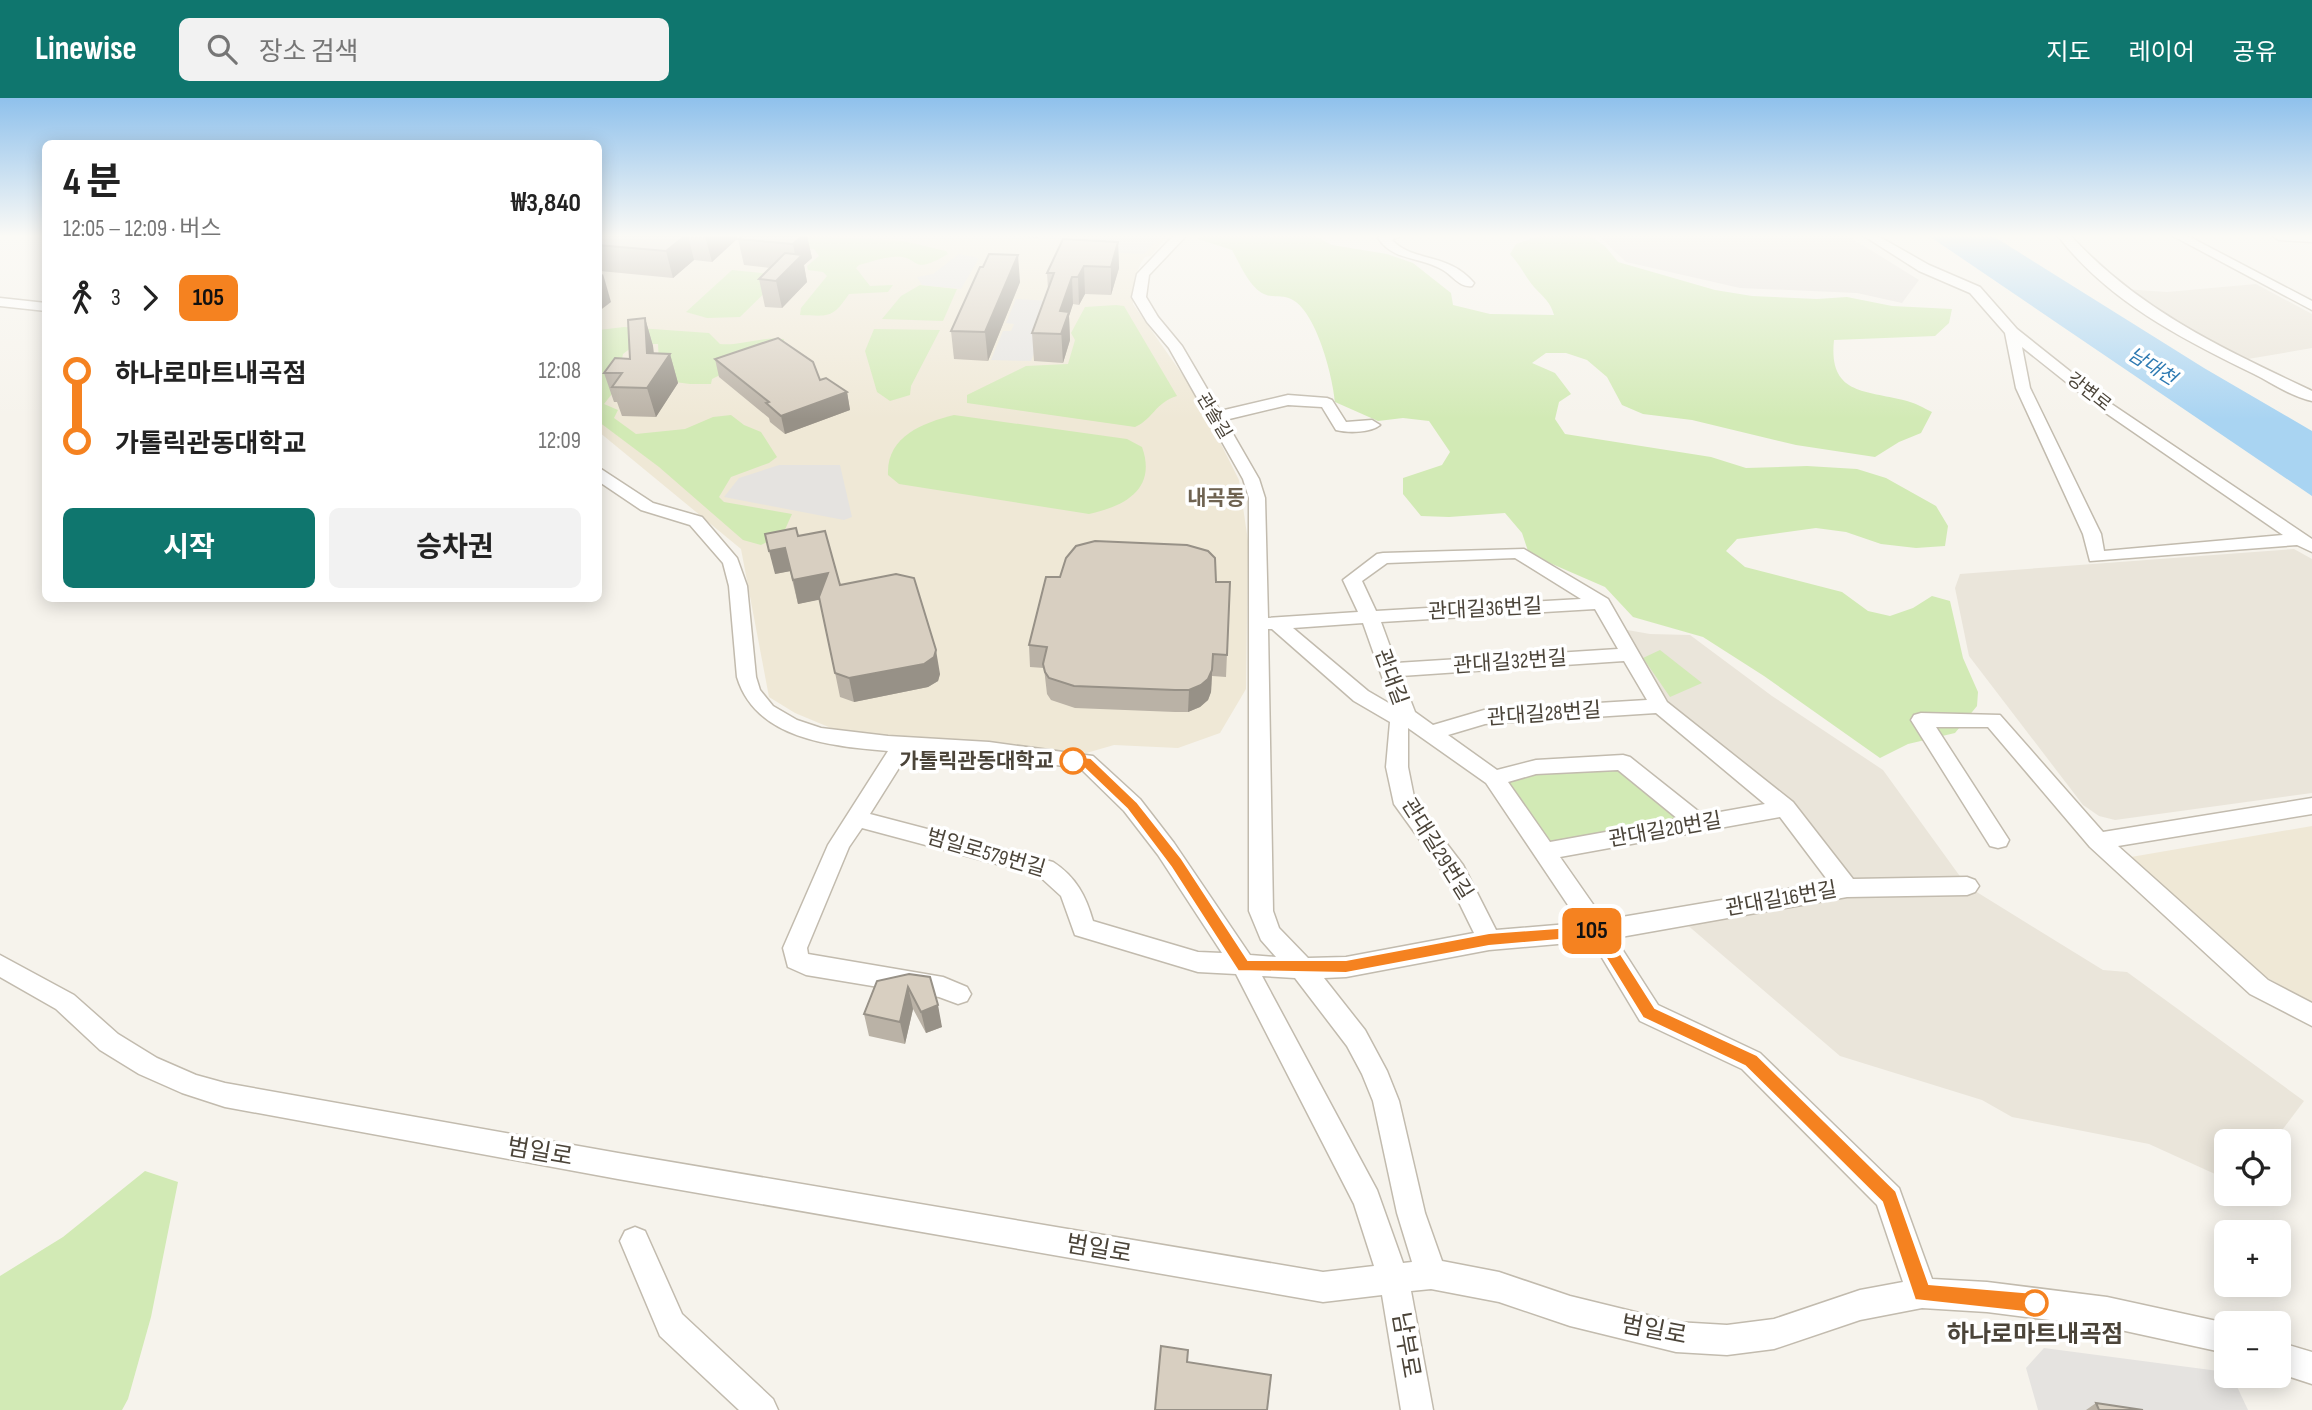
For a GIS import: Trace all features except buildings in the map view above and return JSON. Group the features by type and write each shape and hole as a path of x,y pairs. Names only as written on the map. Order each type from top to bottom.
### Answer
{"street":[{"name":"관솔길","path":"1139,297 1152,319 1175,346 1251,479 1257,498 1267,623 1261,911 1269,933 1302,968 1356,1038 1374,1071 1386,1101 1411,1213 1431,1274"},
{"name":"강변로","path":"1982,297 2012,331 2105,406 2306,543"},
{"path":"2127,297 2146,312 2312,397"},
{"path":"2295,297 2312,306"},
{"path":"0,302 42,307"},
{"path":"2012,331 2023,388 2092,534 2096,557 2306,543"},
{"path":"1214,416 1231,415 1288,400 1327,403 1341,427 1372,425"},
{"path":"602,476 623,495 656,510 697,522 734,566 739,591 744,668 751,693 762,709 817,734 902,746 976,748 1054,760 1086,761 1132,805 1166,849 1244,966 1367,1200 1394,1280"},
{"name":"관대길","path":"1847,888 1785,808 1660,706 1601,603 1518,553 1383,558 1352,580 1369,615 1404,718 1494,778 1598,931 1649,1013 1751,1061 1889,1197 1922,1293"},
{"name":"관대길36번길","path":"1369,615 1601,603"},
{"path":"1267,623 1369,615"},
{"path":"1267,623 1361,696 1404,718"},
{"name":"관대길32번길","path":"1389,670 1630,654"},
{"name":"관대길28번길","path":"1430,733 1484,717 1660,706"},
{"name":"관대길29번길","path":"1404,718 1398,725 1397,767 1405,804 1455,871 1489,940"},
{"path":"1998,840 1921,720 1993,720 2098,841 2259,987 2312,1015"},
{"path":"902,746 839,845 795,948 797,960 806,965 943,987 958,994"},
{"path":"1494,778 1535,767 1623,762 1699,824"},
{"path":"2098,841 2312,806"},
{"name":"관대길20번길","path":"1544,852 1785,808"},
{"name":"범일로579번길","path":"856,818 1045,868 1062,877 1074,894 1083,929 1198,962 1302,968 1346,967 1489,940 1598,931"},
{"name":"관대길16번길","path":"1598,931 1847,888 1967,886"},
{"name":"범일로","path":"0,965 65,1002 109,1042 148,1066 191,1085 225,1095 618,1166 1323,1287 1431,1274 1499,1287 1643,1330 1676,1337 1727,1340 1774,1334 1860,1305 1922,1293 1987,1297 2107,1312 2214,1335"},
{"path":"635,1241 671,1325 762,1410"},
{"name":"남부로","path":"1394,1280 1417,1410"},
{"path":"2291,1361 2312,1368"}],"shaded area":[{"name":"가톨릭관동대학교","path":"602,297 1133,297 1133,304 1196,394 1239,480 1248,541 1246,689 1220,733 1178,748 1114,745 1076,756 1049,757 1012,745 843,733 795,713 769,697 741,549 602,434"},
{"path":"1876,297 1906,297 1902,303"},
{"path":"2135,297 2281,297 2312,314 2312,348 2248,359 2150,309"},
{"path":"1016,299 1053,301 1031,361 991,360 1003,331 1011,331 1014,324 1006,323"},
{"path":"779,465 840,465 852,517 844,520 724,497 739,478"},
{"path":"2294,549 2312,559 2312,793 2115,820 2099,816 2083,805 1969,656 1955,588 1960,574"},
{"path":"1616,628 1650,634 1690,635 1772,696 1883,770 1967,886 2103,970 2127,972 2304,1101 2283,1129 2214,1129 2214,1174 2149,1144 2012,1117 1982,1100 1840,1056 1678,917 1846,888 1785,808 1660,706"},
{"path":"2312,826 2312,1003 2236,960 2132,870 2131,857"},
{"path":"2044,1348 2214,1370 2214,1388 2238,1388 2248,1410 2038,1410 2026,1368"}],"green space":[{"path":"702,297 760,297 740,317 707,318 686,312"},
{"path":"810,297 846,297 829,314 800,315 801,308"},
{"path":"900,297 953,297 943,321 882,319"},
{"path":"1283,297 1452,297 1453,305 1490,314 1554,315 1544,297 1848,297 1892,306 1952,309 1949,323 1935,336 1834,340 1837,372 1844,381 1865,392 1910,402 1932,412 1921,433 1899,442 1875,457 1796,445 1692,420 1643,414 1622,405 1607,377 1587,360 1566,353 1546,353 1532,363 1555,373 1571,394 1559,402 1555,419 1565,434 1711,457 1746,468 1807,466 1857,469 1886,478 1936,506 1948,526 1945,546 1916,548 1881,544 1846,532 1816,528 1737,539 1726,551 1745,567 1842,592 1868,611 1890,616 1913,608 1932,596 1950,601 1963,658 1978,692 1977,706 1955,733 1908,744 1880,758 1764,676 1703,637 1633,617 1605,587 1529,554 1522,533 1505,513 1421,516 1403,494 1403,478 1442,465 1450,452 1429,421 1403,418 1378,421 1335,402 1322,345 1308,316 1288,298"},
{"path":"1124,306 1177,396 1164,402 1141,424 1135,427 967,403 967,395 1026,366 1068,364 1075,340 1071,333 1085,307"},
{"path":"624,327 709,333 720,344 784,339 781,354 720,375 712,379 711,384 660,380 658,344 636,344 623,354 615,390 604,404 618,410 614,418 636,434 685,429 713,417 731,415 744,425 761,432 777,457 769,463 731,477 719,497 724,502 792,514 783,534 761,545 743,540 659,467 602,424 602,330"},
{"path":"874,329 940,330 911,386 910,395 890,401 877,392 865,351"},
{"path":"954,415 1127,439 1142,447 1146,462 1145,474 1141,485 1126,500 1089,514 899,484 888,475 889,462 900,441 919,427"},
{"path":"1660,650 1702,683 1670,697 1643,658"},
{"path":"1623,762 1699,824 1544,852 1494,778"},
{"path":"145,1171 178,1182 151,1317 128,1399 122,1410 0,1410 0,1276 63,1237"}],"water":[{"name":"남대천","path":"2019,297 2091,297 2312,431 2312,496"}],"bus line":[{"name":"105","path":"1073,761 1086,761 1132,805 1177,863 1244,966 1346,967 1489,940 1598,931 1649,1013 1751,1061 1889,1197 1922,1293 2035,1303"}],"place":[{"name":"가톨릭관동대학교","path":"1073,761"},
{"name":"하나로마트내곡점","path":"2035,1303"}],"district":[{"name":"내곡동","path":"1216,498"}]}
